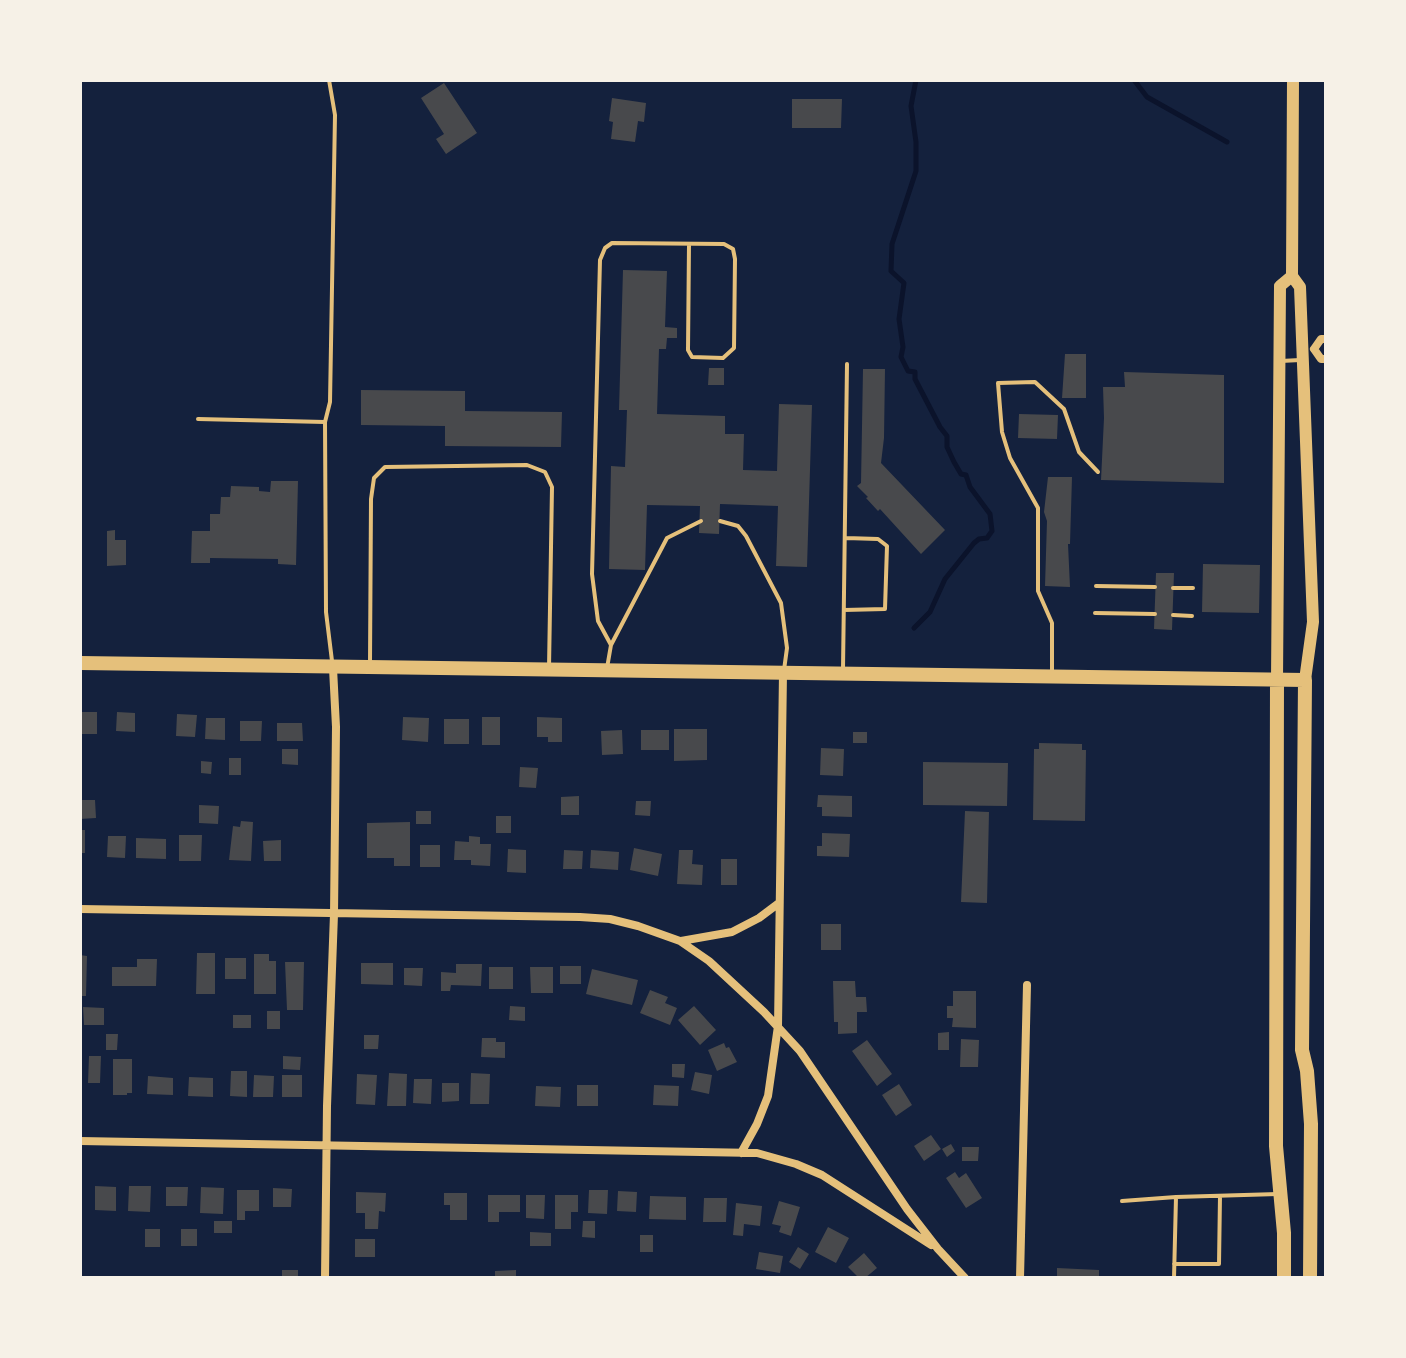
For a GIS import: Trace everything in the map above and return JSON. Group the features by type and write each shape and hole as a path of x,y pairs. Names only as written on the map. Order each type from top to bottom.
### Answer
{"main road":[{"path":"1293,80 1292,276 1300,287 1306,352 1313,622 1305,680 1302,1050 1307,1071 1311,1124 1310,1278"},
{"path":"1284,1278 1284,1233 1276,1146 1280,286 1292,276"},
{"path":"80,663 1305,680"}],"street":[{"path":"1326,339 1321,339 1306,352 1326,359"},
{"path":"325,1278 334,914 336,727 333,668"},
{"path":"741,1153 768,1096 778,1026 783,673"},
{"path":"680,941 732,932 779,903"},
{"path":"80,909 580,917 610,919 680,941 709,961 778,1026 813,1068 907,1209 965,1278"},
{"path":"1020,1278 1027,985"},
{"path":"80,1141 741,1153 773,1157 822,1175 938,1249"}],"lane":[{"path":"329,80 335,115 330,402 325,422 326,612 333,668"},
{"path":"611,645 598,621 592,574 600,260 605,248 612,243 724,244 733,249 734,348 723,358 692,357 688,350 689,244"},
{"path":"1280,361 1306,352"},
{"path":"843,674 847,364"},
{"path":"1052,677 1052,623 1038,591 1038,508 1010,458 1002,432 998,383 1035,382 1064,409 1079,452 1098,472"},
{"path":"198,419 325,422"},
{"path":"370,668 371,499 374,478 385,467 527,465 545,472 552,487 549,670"},
{"path":"607,671 611,645 667,538 701,521"},
{"path":"720,521 733,522 746,536 781,603 787,648 783,673"},
{"path":"844,610 885,609 887,546 878,539 846,538"},
{"path":"1096,586 1155,587"},
{"path":"1173,588 1193,588"},
{"path":"1095,613 1155,614"},
{"path":"1173,615 1192,616"},
{"path":"1122,1201 1280,1194"},
{"path":"1174,1264 1219,1264 1220,1196"},
{"path":"1174,1278 1176,1197"}],"building":[{"path":"444,83 477,133 446,154 436,139 444,134 421,98"},
{"path":"612,98 646,103 644,122 638,121 635,142 611,139 613,122 609,121"},
{"path":"792,99 842,99 841,128 792,128"},
{"path":"623,270 667,271 665,327 677,328 677,338 667,338 666,349 659,349 657,414 725,416 725,434 744,434 743,470 777,471 779,404 812,405 807,567 776,566 778,506 720,504 719,534 699,533 700,506 647,505 645,570 609,569 611,466 625,467 627,410 619,410"},
{"path":"1065,354 1086,354 1086,398 1062,398"},
{"path":"709,368 724,368 724,385 708,385"},
{"path":"863,369 885,369 881,463 945,530 921,554 857,486 861,483"},
{"path":"1124,372 1224,375 1224,483 1101,480 1103,387 1125,387"},
{"path":"361,390 465,391 465,411 562,412 561,447 445,446 445,426 361,425"},
{"path":"1019,414 1058,415 1057,439 1018,438"},
{"path":"1048,477 1072,477 1068,544 1070,587 1045,586 1047,521 1044,512"},
{"path":"271,481 298,481 296,565 278,564 278,559 210,558 210,563 191,563 192,531 210,531 210,514 220,514 221,497 230,497 231,486 259,487 259,491 270,492"},
{"path":"115,530 115,540 126,540 126,565 107,566 107,531"},
{"path":"1203,564 1260,565 1259,613 1202,612"},
{"path":"1156,573 1174,573 1172,630 1154,629"},
{"path":"80,712 97,712 97,734 80,734"},
{"path":"117,712 135,713 135,732 116,731"},
{"path":"177,714 197,715 195,737 176,736"},
{"path":"403,717 429,718 428,742 402,740"},
{"path":"482,717 500,717 500,745 482,745"},
{"path":"537,717 562,718 562,742 548,742 548,737 537,737"},
{"path":"206,718 225,718 225,740 205,739"},
{"path":"444,719 469,719 469,744 444,744"},
{"path":"240,721 262,721 261,741 240,741"},
{"path":"277,723 302,723 303,741 277,741"},
{"path":"674,729 707,729 707,760 674,761"},
{"path":"622,730 623,754 602,755 601,731"},
{"path":"641,730 669,730 669,750 641,750"},
{"path":"853,732 867,732 867,743 853,743"},
{"path":"1039,743 1082,744 1082,750 1086,750 1085,821 1033,820 1034,749 1039,749"},
{"path":"821,748 844,749 843,776 820,775"},
{"path":"282,749 298,749 298,765 282,764"},
{"path":"229,758 241,758 241,775 229,775"},
{"path":"201,761 212,762 211,774 201,773"},
{"path":"923,762 1008,763 1007,806 923,805"},
{"path":"520,767 538,768 536,788 519,787"},
{"path":"818,795 852,796 852,817 822,816 822,807 817,807"},
{"path":"579,796 579,815 561,815 561,797"},
{"path":"80,800 95,800 96,818 80,819"},
{"path":"636,801 651,801 650,816 635,815"},
{"path":"199,805 219,806 218,824 199,823"},
{"path":"416,811 431,811 431,824 416,824"},
{"path":"965,811 989,812 987,903 961,902"},
{"path":"496,816 511,816 511,833 496,833"},
{"path":"241,821 253,822 251,861 229,860 233,826 240,827"},
{"path":"410,822 410,866 394,866 394,858 367,858 367,823"},
{"path":"80,830 85,830 85,853 80,853"},
{"path":"822,833 850,834 849,857 817,856 817,846 822,846"},
{"path":"179,835 202,835 201,861 179,861"},
{"path":"108,836 126,836 125,858 107,857"},
{"path":"469,836 480,837 480,844 491,844 490,866 471,865 471,860 454,860 455,841 469,842"},
{"path":"136,838 166,839 166,859 136,858"},
{"path":"281,840 281,861 264,861 263,841"},
{"path":"420,845 440,845 440,867 420,867"},
{"path":"634,848 662,854 658,876 630,870"},
{"path":"508,849 526,850 526,873 507,872"},
{"path":"564,850 583,851 582,869 563,869"},
{"path":"591,850 619,852 618,870 590,868"},
{"path":"679,850 693,850 692,864 703,865 702,885 677,884"},
{"path":"721,859 737,859 737,885 721,885"},
{"path":"821,924 841,924 841,950 821,950"},
{"path":"197,953 215,953 215,994 196,994"},
{"path":"254,954 269,954 269,961 276,961 276,994 254,994"},
{"path":"80,955 87,956 86,996 80,996"},
{"path":"225,958 246,958 246,979 225,979"},
{"path":"137,959 157,959 156,986 112,986 112,967 137,967"},
{"path":"285,962 304,962 303,1010 287,1010"},
{"path":"361,963 393,963 393,985 361,984"},
{"path":"456,964 482,964 481,986 451,985 450,991 441,991 441,972 456,973"},
{"path":"560,966 581,966 581,984 560,984"},
{"path":"489,967 513,967 513,989 489,989"},
{"path":"530,967 553,967 553,993 531,993"},
{"path":"404,968 423,968 422,986 404,985"},
{"path":"592,969 638,980 632,1005 586,994"},
{"path":"833,981 855,981 856,997 866,997 867,1012 857,1012 857,1033 838,1034 838,1022 834,1022"},
{"path":"650,990 668,997 665,1003 677,1008 670,1025 640,1013"},
{"path":"953,991 976,991 976,1028 952,1027 953,1018 947,1018 947,1006 953,1006"},
{"path":"510,1006 525,1007 525,1021 509,1020"},
{"path":"694,1006 716,1030 700,1045 678,1020"},
{"path":"83,1007 104,1008 104,1025 84,1025"},
{"path":"267,1011 280,1011 280,1029 267,1029"},
{"path":"233,1015 251,1015 251,1028 233,1028"},
{"path":"949,1032 949,1050 938,1050 938,1033"},
{"path":"106,1034 118,1034 117,1050 106,1050"},
{"path":"364,1035 379,1035 378,1049 364,1049"},
{"path":"482,1038 505,1042 505,1058 481,1057"},
{"path":"961,1039 979,1040 978,1067 960,1067"},
{"path":"867,1040 892,1074 877,1086 852,1051"},
{"path":"724,1043 737,1062 717,1071 708,1050"},
{"path":"89,1056 101,1056 100,1083 88,1083"},
{"path":"283,1056 301,1057 300,1070 283,1069"},
{"path":"113,1059 132,1059 132,1093 113,1095"},
{"path":"672,1064 685,1064 684,1078 672,1077"},
{"path":"231,1071 247,1071 247,1097 230,1096"},
{"path":"695,1072 712,1075 709,1094 691,1090"},
{"path":"389,1073 407,1074 406,1106 387,1106"},
{"path":"471,1073 490,1074 489,1104 470,1104"},
{"path":"357,1074 377,1075 375,1105 356,1104"},
{"path":"254,1075 274,1076 273,1097 253,1097"},
{"path":"282,1075 302,1075 302,1097 282,1097"},
{"path":"148,1076 173,1078 173,1095 147,1094"},
{"path":"189,1077 213,1078 213,1097 188,1096"},
{"path":"414,1079 432,1079 431,1104 413,1103"},
{"path":"442,1083 459,1083 459,1101 442,1102"},
{"path":"899,1084 912,1105 896,1116 882,1095"},
{"path":"577,1085 598,1085 598,1106 577,1106"},
{"path":"654,1085 679,1086 678,1106 653,1105"},
{"path":"536,1086 561,1087 560,1107 535,1106"},
{"path":"931,1135 941,1149 924,1161 914,1146"},
{"path":"951,1144 955,1151 947,1157 942,1149"},
{"path":"962,1147 979,1147 978,1161 962,1161"},
{"path":"955,1172 959,1178 966,1173 982,1198 966,1208 946,1178"},
{"path":"95,1186 116,1187 116,1211 95,1210"},
{"path":"129,1186 151,1186 150,1212 128,1211"},
{"path":"166,1187 188,1187 187,1206 166,1206"},
{"path":"201,1187 224,1188 223,1214 200,1213"},
{"path":"273,1188 292,1189 291,1207 273,1207"},
{"path":"237,1190 259,1190 259,1211 245,1211 245,1220 237,1220"},
{"path":"589,1190 608,1190 607,1214 588,1213"},
{"path":"618,1191 637,1192 636,1212 617,1211"},
{"path":"356,1192 386,1193 385,1212 379,1211 378,1229 365,1229 365,1213 356,1213"},
{"path":"444,1193 467,1193 467,1220 450,1220 450,1205 444,1205"},
{"path":"488,1195 520,1195 520,1212 499,1212 499,1222 488,1222"},
{"path":"526,1195 545,1195 544,1219 526,1218"},
{"path":"555,1195 578,1195 578,1212 571,1212 571,1229 555,1229"},
{"path":"650,1196 686,1197 686,1220 649,1219"},
{"path":"704,1198 727,1198 726,1222 703,1222"},
{"path":"779,1201 800,1207 791,1236 779,1232 781,1226 772,1224"},
{"path":"736,1203 762,1206 760,1226 744,1224 743,1236 733,1235"},
{"path":"214,1221 232,1221 232,1233 214,1233"},
{"path":"583,1221 595,1221 595,1238 582,1237"},
{"path":"828,1227 849,1238 836,1263 815,1252"},
{"path":"145,1229 160,1229 160,1247 145,1247"},
{"path":"181,1229 197,1229 197,1246 181,1246"},
{"path":"530,1232 551,1233 551,1246 530,1246"},
{"path":"640,1235 653,1235 653,1252 640,1252"},
{"path":"355,1239 375,1239 375,1257 355,1257"},
{"path":"798,1247 809,1254 800,1269 789,1262"},
{"path":"759,1252 783,1256 780,1273 756,1269"},
{"path":"864,1253 877,1268 865,1278 859,1278 848,1267"},
{"path":"1057,1268 1099,1270 1099,1278 1057,1278"},
{"path":"282,1270 298,1270 298,1278 282,1278"},
{"path":"516,1270 516,1278 495,1278 495,1271"}],"waterway":[{"path":"914,628 930,612 945,579 974,543 987,538 992,531 990,514 970,487 966,475 961,474 954,462 947,447 947,436 915,379 915,372 908,371 901,357 903,347 899,319 904,283 891,271 892,244 916,171 911,106 916,80"},
{"path":"1134,80 1147,97 1227,142"}]}
